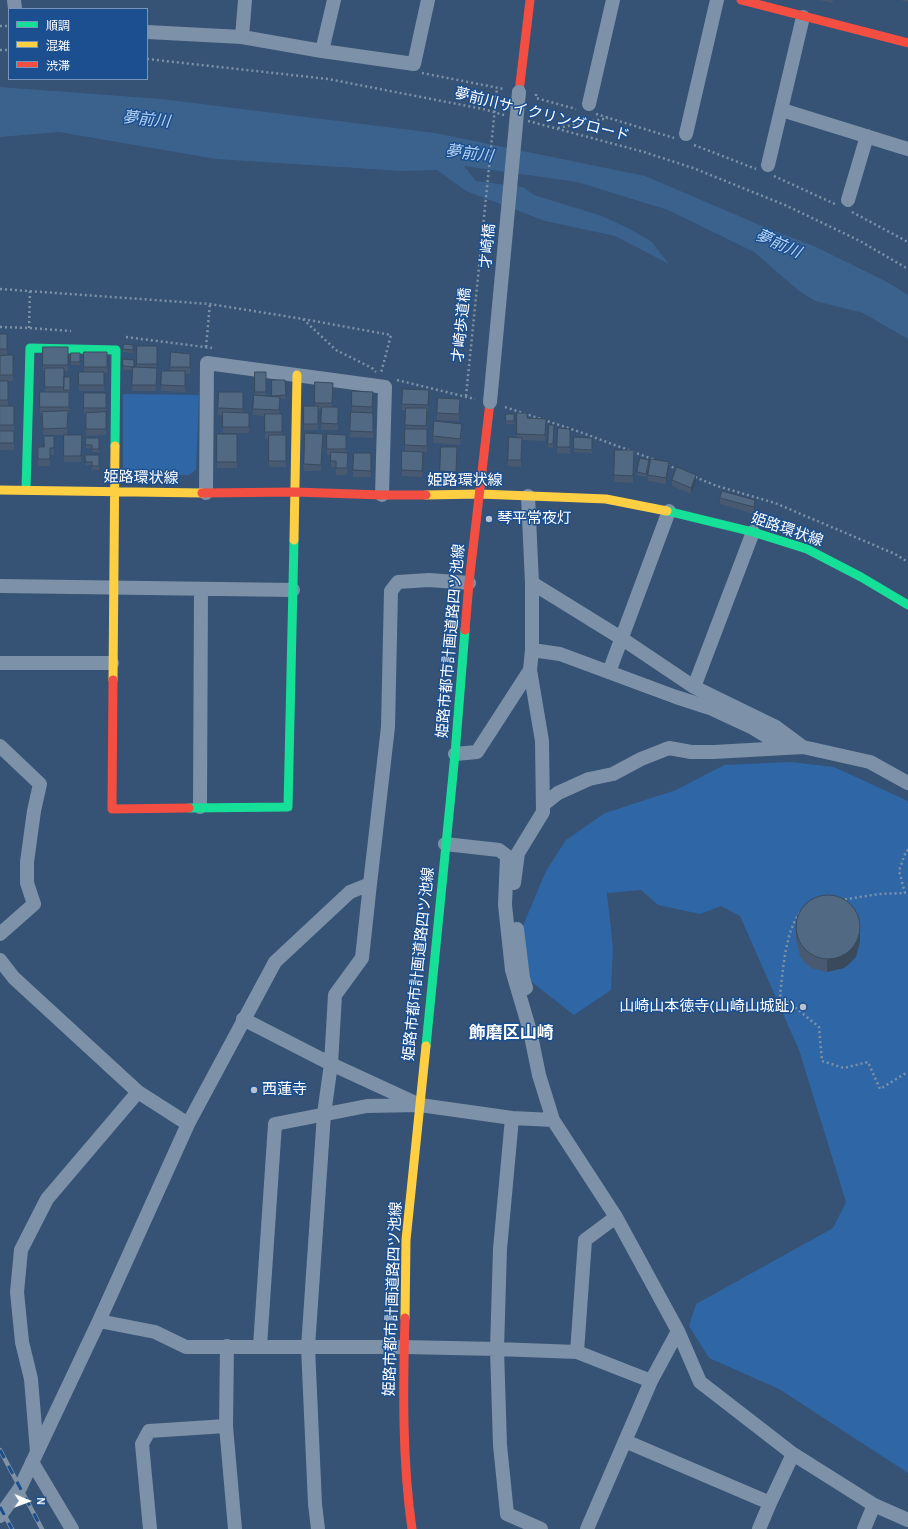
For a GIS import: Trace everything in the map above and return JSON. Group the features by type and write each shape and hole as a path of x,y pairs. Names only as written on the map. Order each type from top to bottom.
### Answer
{"street":[{"path":"242,37 245,0"},
{"path":"322,51 334,0"},
{"path":"148,32 242,37 322,51 414,64 428,0"},
{"path":"516,87 530,0"},
{"path":"588,109 613,0"},
{"path":"686,134 717,0"},
{"path":"741,0 908,43"},
{"path":"768,165 803,17"},
{"name":"才崎橋","path":"490,402 516,87"},
{"path":"782,110 908,149"},
{"path":"848,200 867,136"},
{"path":"26,490 30,348 116,350 112,664 112,809 288,807 297,375"},
{"path":"206,493 207,363 385,387 382,495"},
{"name":"姫路市都市計画道路四ツ池線","path":"412,1529 407,1493 404,1420 406,1240 455,754 469,583 490,402"},
{"name":"姫路環状線","path":"0,490 206,493 295,492 382,495 480,494 606,499 669,511 753,532 807,549 861,576 908,605"},
{"path":"528,496 532,583 532,650 530,670 542,741 543,812 518,853 514,881 514,900 523,978 555,1097 553,1120"},
{"path":"609,672 669,511"},
{"path":"694,687 753,532"},
{"path":"318,1529 315,1504 308,1347 324,1114 330,1064 335,995 362,958 388,727 391,591 398,582 430,580 469,583"},
{"path":"532,583 621,638 694,687 713,703 786,748"},
{"path":"0,586 293,590"},
{"path":"200,807 202,589"},
{"path":"532,650 560,654 676,697 713,703 776,728 803,747"},
{"path":"0,663 112,664"},
{"path":"455,754 477,752 530,670"},
{"path":"0,746 40,784 34,811 27,862 27,883 34,904 0,934"},
{"path":"543,805 558,792 589,778 614,774 641,759 669,748 699,752 803,747 870,762 908,783"},
{"path":"445,844 499,850 507,856 505,904 512,970 530,1031 539,1075 553,1120 616,1217 678,1331 700,1382 794,1454 874,1505 908,1520"},
{"path":"0,1516 20,1488 99,1321 188,1124 243,1019 275,962 350,892 370,884"},
{"path":"0,960 14,978 138,1092 188,1124"},
{"path":"243,1019 330,1064 420,1105"},
{"path":"72,1529 34,1457 31,1379 22,1342 16,1292 21,1250 47,1199 138,1092"},
{"path":"260,1346 275,1124 367,1106 420,1105 512,1118 553,1120"},
{"path":"512,1118 500,1249 497,1349 500,1445 507,1514 541,1529"},
{"path":"577,1352 584,1240 616,1217"},
{"path":"99,1321 155,1332 186,1347 404,1347 577,1352 651,1381"},
{"path":"587,1529 651,1381 678,1331"},
{"path":"227,1346 226,1426 235,1529"},
{"path":"150,1529 142,1444 149,1432 226,1426"},
{"path":"625,1442 770,1503"},
{"path":"759,1529 794,1454"},
{"path":"864,1529 874,1505"}],"path":[{"name":"夢前川サイクリングロード","path":"148,59 328,79 483,109 506,115"},
{"path":"414,64 418,72 497,88 516,87 534,83 536,98 588,109 610,118 558,128"},
{"name":"才崎歩道橋","path":"466,396 497,88"},
{"name":"夢前川サイクリングロード","path":"528,121 644,152 693,168 785,204 860,241 908,269"},
{"path":"0,290 210,304 391,335 380,376"},
{"path":"29,328 30,291"},
{"path":"206,348 210,304"},
{"path":"303,319 336,350 372,368 380,376"},
{"path":"0,327 74,331"},
{"path":"124,336 214,349"},
{"path":"373,375 380,376"},
{"path":"394,379 490,402 580,432 659,462"},
{"path":"666,465 681,471"},
{"path":"688,474 717,486 775,503 895,554 908,562"},
{"path":"836,900 879,894 905,893 899,870 906,851 908,850"},
{"path":"805,908 795,919 786,949 780,995 819,1027 822,1061 844,1068 868,1062 880,1088 906,1073 908,1074"}],"shaded area":[{"path":"123,394 199,395 196,470 189,475 128,474 123,468"},
{"path":"791,762 834,767 908,801 908,1473 779,1389 709,1358 689,1326 696,1304 833,1228 846,1202 799,1050 740,916 721,906 700,914 658,905 641,890 607,893 613,948 611,990 574,1015 528,979 522,928 546,871 566,840 605,813 676,790 724,765"}],"water":[{"name":"夢前川","path":"0,87 162,99 435,133 645,176 762,226 814,246 889,283 908,295 908,339 863,313 815,301 799,291 754,252 668,210 577,182 464,166 476,181 523,187 534,195 602,216 630,229 652,242 669,264 615,236 545,221 466,191 437,170 402,171 216,159 59,132 0,137"}],"building":[{"path":"0,334 7,334 7,349 0,349"},
{"path":"124,344 133,345 133,350 123,349"},
{"path":"137,346 157,346 157,364 137,364"},
{"path":"43,347 68,347 68,365 43,365"},
{"path":"84,352 107,352 107,367 84,367"},
{"path":"171,352 190,354 190,367 170,367"},
{"path":"71,353 80,353 80,362 71,362"},
{"path":"13,355 13,375 0,375 0,356"},
{"path":"123,359 134,360 134,367 123,366"},
{"path":"133,367 157,368 156,385 132,385"},
{"path":"45,368 64,368 64,387 45,387"},
{"path":"162,371 185,371 185,386 161,385"},
{"path":"79,372 104,372 104,385 79,385"},
{"path":"255,372 266,372 266,392 255,392"},
{"path":"64,377 70,377 70,390 64,390"},
{"path":"272,380 285,380 286,395 272,396"},
{"path":"0,381 8,381 8,400 0,400"},
{"path":"315,382 333,383 332,403 315,403"},
{"path":"403,389 429,390 428,405 402,404"},
{"path":"352,391 373,392 372,407 352,406"},
{"path":"40,392 69,392 69,407 40,407"},
{"path":"219,392 243,392 243,409 218,408"},
{"path":"84,393 106,393 106,408 84,408"},
{"path":"254,395 280,397 279,410 253,409"},
{"path":"438,398 460,399 459,414 437,413"},
{"path":"0,406 14,406 14,425 0,425"},
{"path":"304,406 318,406 318,424 304,424"},
{"path":"322,407 338,407 338,424 321,423"},
{"path":"406,408 427,408 426,426 405,425"},
{"path":"68,411 67,428 43,429 42,412"},
{"path":"106,412 106,429 86,429 86,413"},
{"path":"223,412 249,413 249,427 223,427"},
{"path":"351,412 373,413 373,432 350,431"},
{"path":"517,413 527,413 527,418 546,419 545,435 517,434"},
{"path":"265,414 282,414 282,432 265,432"},
{"path":"506,414 514,414 514,421 506,421"},
{"path":"434,421 462,424 460,439 433,436"},
{"path":"549,425 554,425 553,444 548,444"},
{"path":"558,428 570,429 570,447 557,447"},
{"path":"405,429 427,429 427,446 405,445"},
{"path":"0,431 14,431 14,443 0,443"},
{"path":"305,433 323,434 321,465 304,464"},
{"path":"217,434 237,434 237,462 217,462"},
{"path":"327,434 346,435 346,449 327,449"},
{"path":"64,435 82,435 81,456 64,456"},
{"path":"269,435 286,435 286,461 269,461"},
{"path":"44,436 54,436 54,448 50,448 50,459 38,459 38,447 44,447"},
{"path":"509,437 522,438 521,460 508,460"},
{"path":"574,437 592,438 592,450 574,449"},
{"path":"86,438 99,438 99,449 92,449 92,445 86,445"},
{"path":"441,447 457,447 456,472 440,471"},
{"path":"615,450 634,450 633,476 614,475"},
{"path":"402,451 423,452 422,471 402,470"},
{"path":"331,452 348,453 347,468 336,468 336,461 331,461"},
{"path":"354,453 371,453 371,471 353,470"},
{"path":"85,455 99,455 99,466 92,466 92,462 86,462"},
{"path":"640,458 649,460 646,474 637,472"},
{"path":"651,459 669,462 666,478 648,475"},
{"path":"677,467 696,475 691,488 672,480"},
{"path":"722,491 755,500 754,507 720,498"},
{"path":"828,895 840,897 851,904 858,915 860,927 858,939 851,950 840,957 828,959 816,957 805,950 798,939 796,927 798,915 805,904 816,897"}],"railway":[{"path":"0,1450 42,1529"},
{"path":"0,1507 12,1529"}],"traffic: fast":[{"path":"26,490 30,348 116,350 115,446"},
{"path":"667,511 753,532 807,549 861,577 908,605"},
{"path":"189,808 288,807 294,540"},
{"path":"426,1046 455,754 465,630"}],"traffic: slow":[{"path":"294,540 297,375"},
{"path":"113,680 115,446"},
{"path":"0,490 202,493"},
{"path":"426,495 480,494 606,499 667,511"},
{"path":"405,1318 406,1240 426,1046"}],"traffic: jam":[{"path":"519,92 530,0"},
{"path":"741,0 908,43"},
{"path":"465,630 490,402"},
{"path":"202,493 295,492 426,495"},
{"path":"113,680 112,809 189,808"},
{"path":"405,1318 405,1450 406,1476 412,1529"}],"place":[{"name":"琴平常夜灯","path":"489,519"},
{"name":"山崎山本徳寺(山崎山城趾)","path":"803,1007"},
{"name":"西蓮寺","path":"254,1090"}],"district":[{"name":"飾磨区山崎","path":"511,1033"}]}
